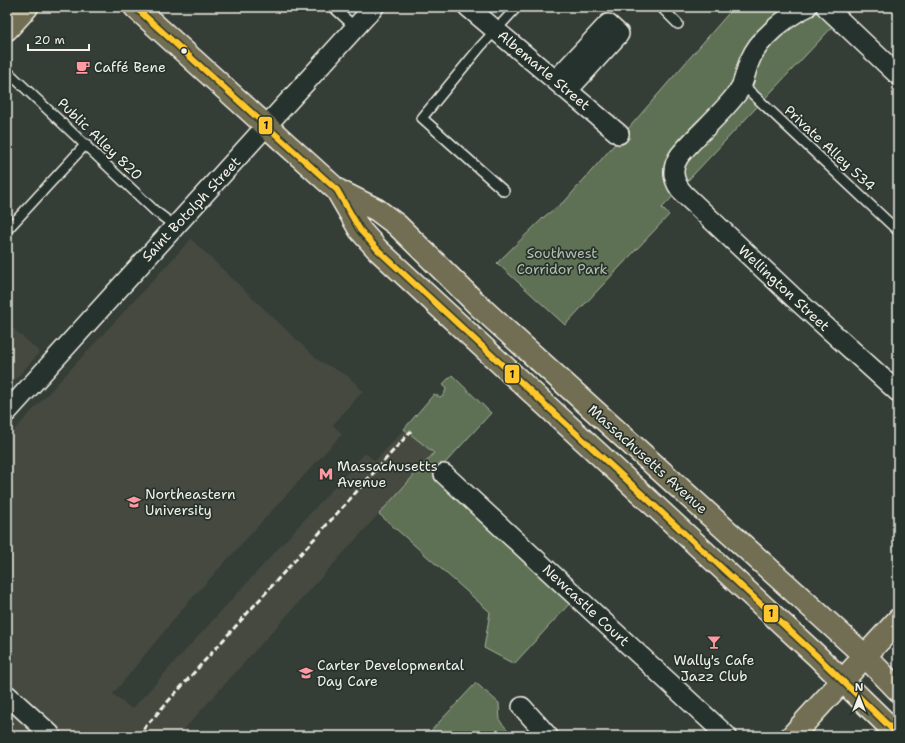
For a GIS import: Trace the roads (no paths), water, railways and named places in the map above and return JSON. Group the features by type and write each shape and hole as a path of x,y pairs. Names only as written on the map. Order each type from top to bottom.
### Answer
{"main road":[{"path":"7,29 27,7"},
{"name":"Massachusetts Avenue","path":"135,7 337,190 377,210 397,225 479,306 865,656 898,690"},
{"name":"Massachusetts Avenue","path":"337,190 360,230 378,250 843,680 898,735"},
{"path":"792,736 898,620"}],"street":[{"name":"Saint Botolph Street","path":"7,412 374,7"},
{"name":"Albemarle Street","path":"468,7 619,134"},
{"path":"742,84 750,60 756,49 786,18 807,7"},
{"path":"826,7 898,75"},
{"name":"Wellington Street","path":"742,84 738,92 680,155 674,168 675,179 684,194 764,270 898,392"},
{"name":"Newcastle Court","path":"444,474 727,736"},
{"path":"7,695 49,735"},
{"path":"522,706 548,736"}],"lane":[{"path":"334,7 355,27"},
{"path":"504,191 422,118 495,30 517,7"},
{"path":"661,7 678,24"},
{"name":"Public Alley 820","path":"7,71 86,144 155,211 175,226"},
{"name":"Private Alley 534","path":"742,84 898,232"},
{"path":"7,230 86,144"}],"railway":[{"path":"137,736 411,431"}],"place":[{"name":"Caffé Bene","path":"83,67"},
{"name":"Massachusetts Avenue","path":"326,474"},
{"name":"Northeastern University","path":"134,502"},
{"name":"Wally's Cafe Jazz Club","path":"714,642"},
{"name":"Carter Developmental Day Care","path":"306,673"}],"park label":[{"name":"Southwest Corridor Park","path":"562,262"}]}
